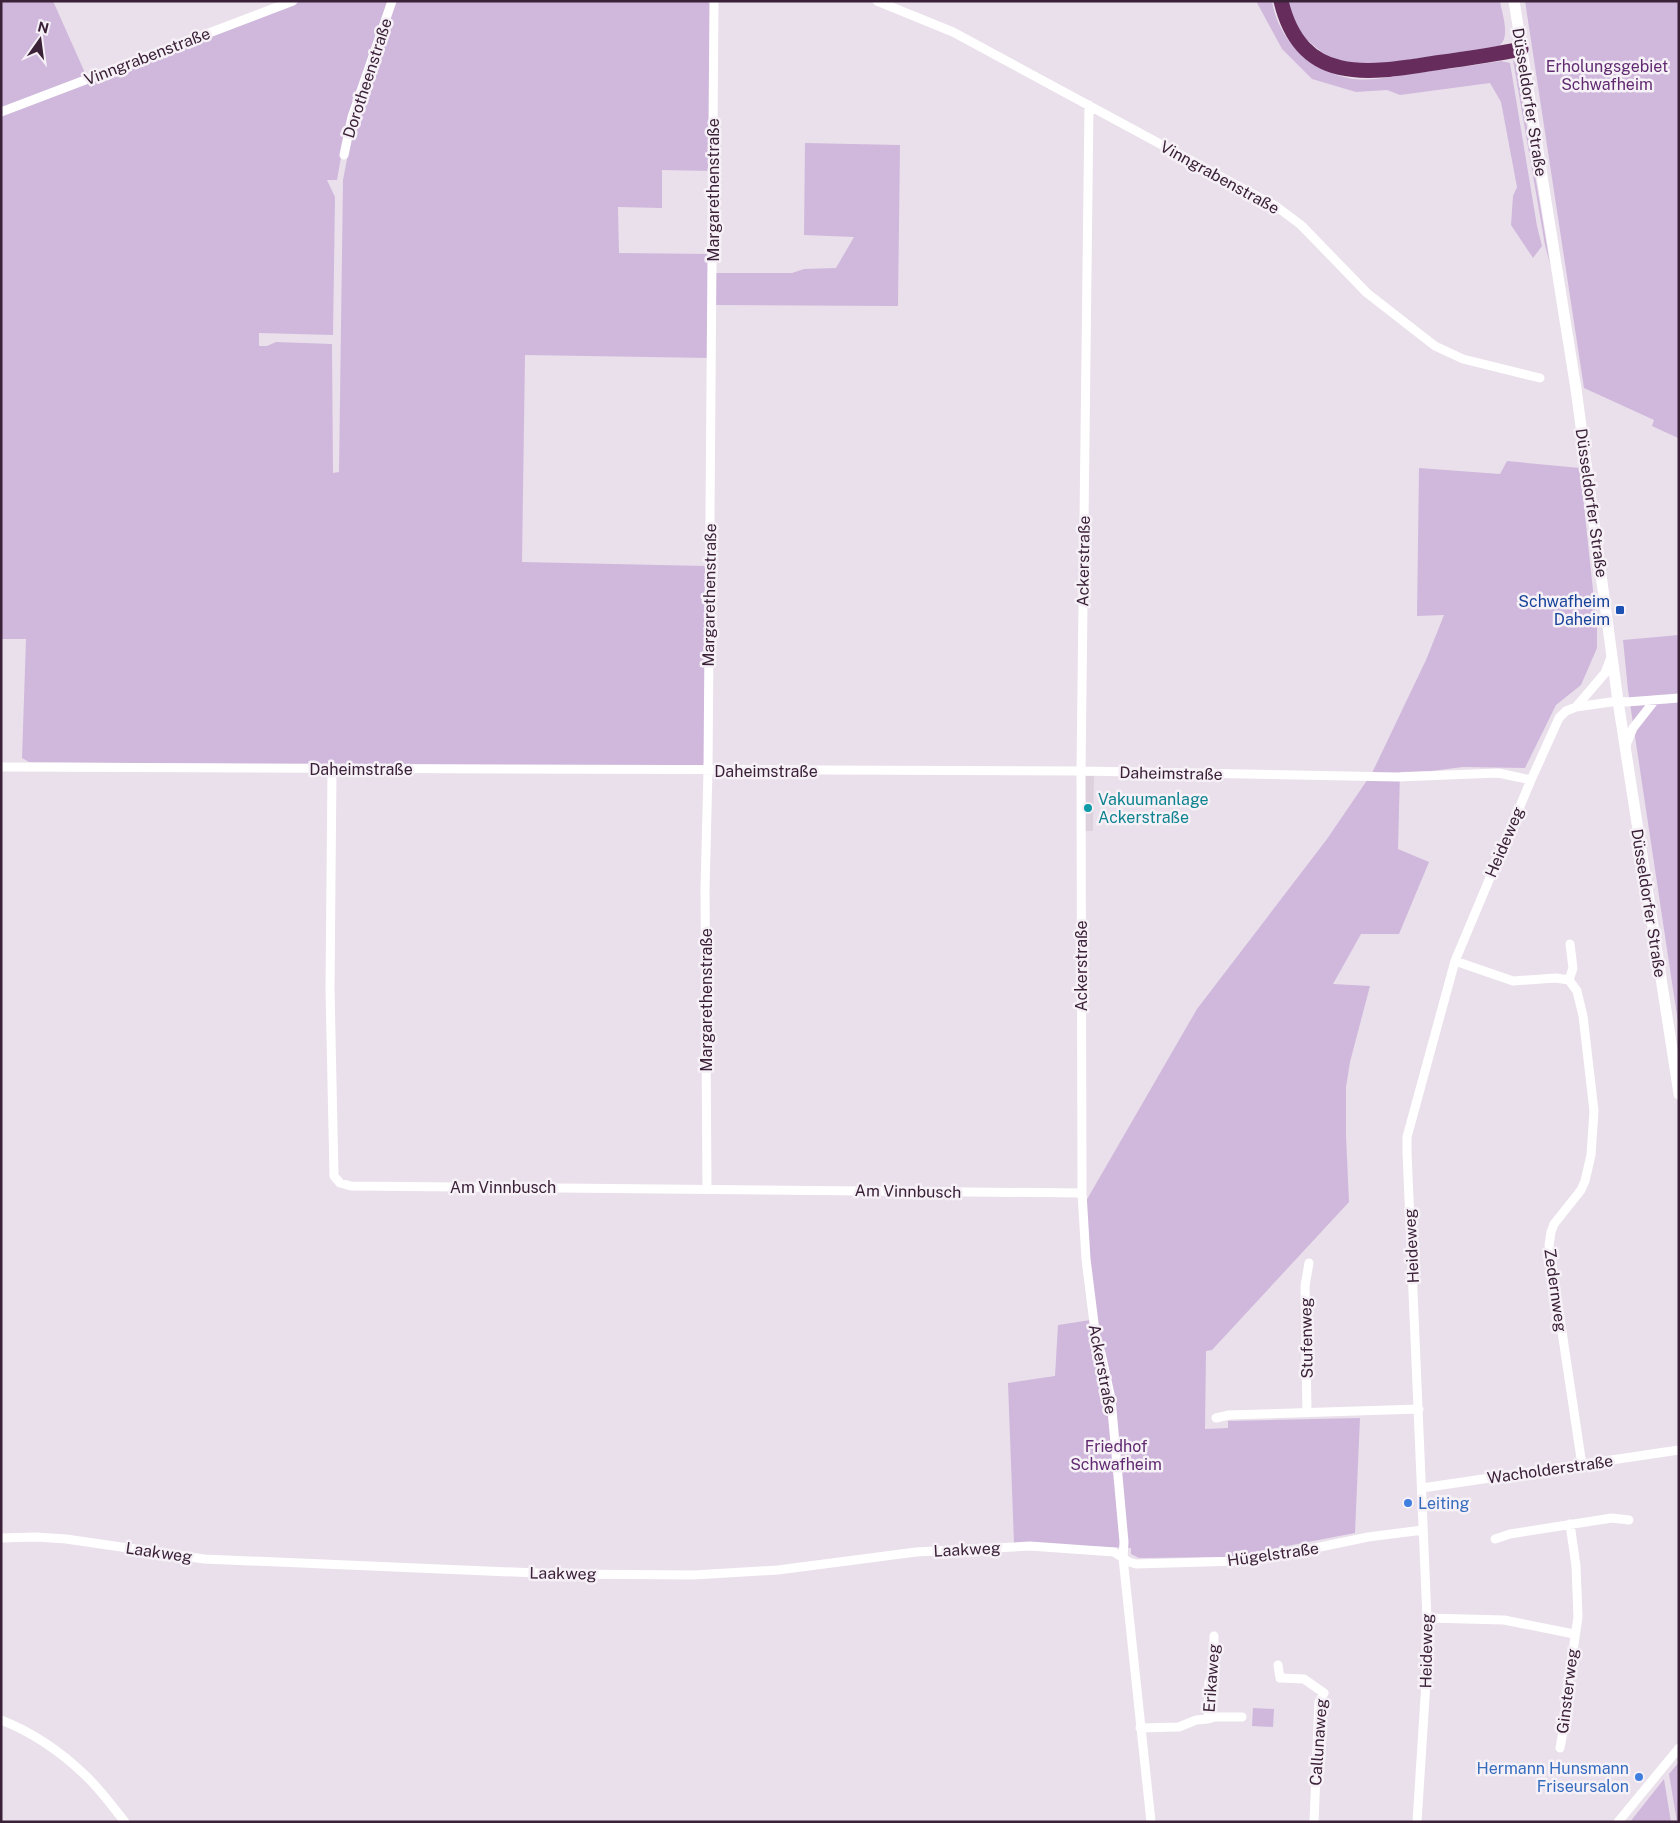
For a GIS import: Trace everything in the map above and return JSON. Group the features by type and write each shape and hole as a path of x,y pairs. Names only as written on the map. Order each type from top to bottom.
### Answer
{"highway":[{"path":"1281,1 1292,35 1321,62 1341,69 1374,71 1522,49"}],"main road":[{"name":"Düsseldorfer Straße","path":"1514,1 1576,389 1618,701 1679,1094"}],"street":[{"name":"Vinngrabenstraße","path":"1,112 293,1"},
{"name":"Dorotheenstraße","path":"344,155 352,117 392,1"},
{"name":"Margarethenstraße","path":"707,1189 705,889 708,771 714,1"},
{"name":"Vinngrabenstraße","path":"877,1 953,32 1277,207 1301,225 1368,293 1436,346 1464,359 1540,378"},
{"name":"Ackerstraße","path":"1089,105 1081,772 1082,1193 1086,1260 1096,1339 1111,1399 1123,1524 1123,1558 1151,1822"},
{"name":"Heideweg","path":"1417,1822 1428,1651 1419,1409 1406,1152 1407,1137 1455,961 1531,780 1559,718 1566,711 1576,707 1605,673 1612,655"},
{"path":"1576,707 1618,701 1679,698"},
{"path":"1626,745 1633,728 1655,700"},
{"name":"Daheimstraße","path":"1,767 1081,772 1398,777 1498,773 1531,780"},
{"name":"Am Vinnbusch","path":"332,769 330,989 334,1176 340,1183 350,1186 1082,1193"},
{"path":"1455,961 1513,981 1556,978 1569,980 1573,968 1570,944"},
{"name":"Zedernweg","path":"1569,980 1577,991 1583,1016 1594,1111 1591,1155 1581,1190 1554,1224 1549,1238 1549,1245 1582,1465"},
{"name":"Stufenweg","path":"1307,1413 1305,1286 1309,1263"},
{"path":"1216,1418 1228,1415 1419,1409"},
{"name":"Wacholderstraße","path":"1422,1488 1679,1450"},
{"path":"1495,1540 1510,1534 1570,1524 1612,1518 1629,1520"},
{"name":"Ginsterweg","path":"1560,1748 1567,1710 1565,1705 1578,1617 1577,1585 1570,1524"},
{"name":"Hügelstraße","path":"1123,1558 1136,1564 1239,1561 1272,1557 1368,1537 1423,1530"},
{"name":"Laakweg","path":"1,1538 36,1537 66,1540 204,1559 560,1574 694,1575 768,1571 916,1552 1030,1546 1114,1552 1123,1558"},
{"name":"Ginsterweg","path":"1427,1618 1504,1620 1574,1634"},
{"name":"Erikaweg","path":"1208,1720 1208,1682 1212,1676 1214,1636"},
{"name":"Callunaweg","path":"1278,1665 1280,1678 1304,1679 1324,1693 1319,1702 1314,1822"},
{"name":"Erikaweg","path":"1140,1728 1179,1726 1196,1720 1208,1720 1215,1717 1242,1717"},
{"path":"1,1720 50,1745 86,1775 125,1822"},
{"path":"1618,1822 1679,1748"}],"shaded area":[{"path":"1085,776 1094,776 1093,831 1084,831"}],"green space":[{"path":"1,1 53,1 86,75 1,108"},
{"path":"301,1 389,1 344,140 337,180 327,180 335,197 333,335 259,333 259,346 267,346 276,342 332,344 333,473 339,472 343,180 355,117 395,1 712,1 711,171 662,170 662,208 618,207 619,253 710,254 710,358 525,355 522,562 706,566 703,766 696,768 29,762 22,758 26,639 1,639 1,116"},
{"path":"1256,1 1272,1 1275,15 1281,28 1298,51 1321,68 1348,78 1379,79 1501,61 1510,63 1542,246 1533,258 1511,225 1513,196 1517,187 1501,102 1490,83 1400,95 1387,90 1356,92 1312,79 1282,49"},
{"path":"1286,1 1500,1 1505,31 1503,42 1499,46 1374,65 1347,63 1325,55 1299,33"},
{"name":"Erholungsgebiet Schwafheim","path":"1525,1 1679,1 1679,440 1652,426 1654,420 1584,388"},
{"path":"1513,60 1516,63 1550,264 1545,245"},
{"path":"805,143 900,145 898,306 715,305 715,273 792,273 804,269 836,268 854,237 804,235"},
{"name":"Friedhof Schwafheim","path":"1507,461 1580,468 1597,628 1597,648 1581,685 1556,705 1525,768 1463,767 1400,772 1398,849 1429,862 1399,934 1361,934 1333,984 1370,986 1350,1062 1346,1087 1349,1202 1212,1350 1206,1351 1205,1429 1228,1428 1228,1421 1360,1418 1355,1533 1229,1557 1139,1558 1131,1554 1131,1548 1014,1543 1008,1383 1055,1376 1058,1325 1097,1319 1089,1258 1086,1201 1197,1009 1327,839 1372,773 1426,660 1444,615 1417,616 1419,468 1500,474"},
{"path":"1679,635 1679,1029 1628,690 1623,640"},
{"path":"1253,1708 1274,1709 1273,1727 1252,1726"},
{"path":"1679,1762 1679,1822 1677,1822 1669,1774"},
{"path":"1664,1779 1671,1822 1630,1822"}],"place":[{"name":"Schwafheim Daheim","path":"1620,610"},
{"name":"Vakuumanlage Ackerstraße","path":"1088,808"},
{"name":"Leiting","path":"1408,1503"},
{"name":"Hermann Hunsmann Friseursalon","path":"1639,1777"}]}
